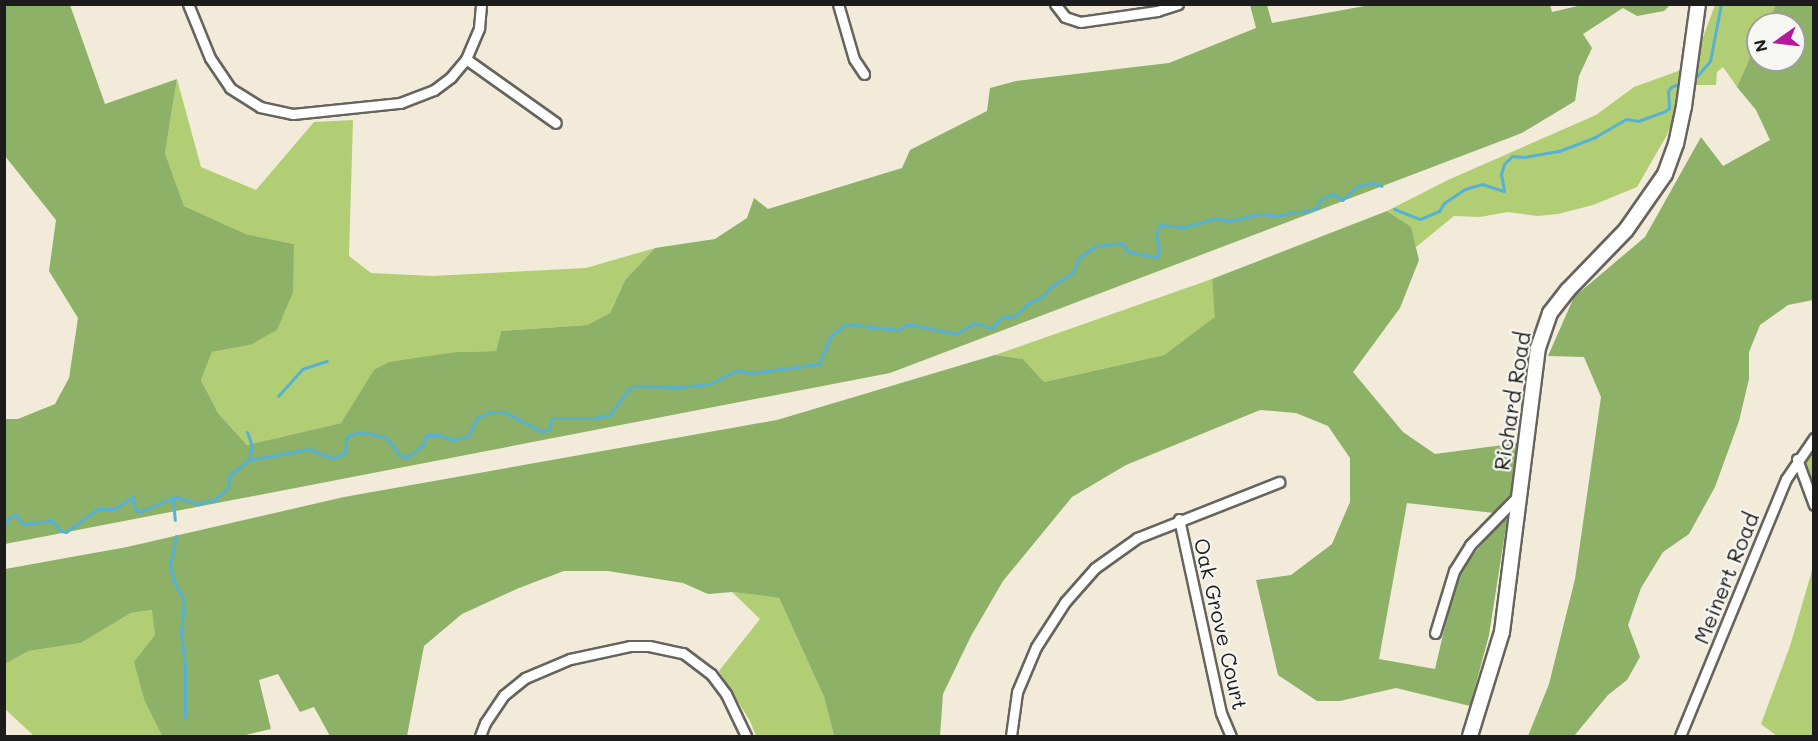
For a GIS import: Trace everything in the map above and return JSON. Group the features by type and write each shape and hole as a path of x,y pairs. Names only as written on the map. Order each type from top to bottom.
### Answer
{"street":[{"path":"189,4 205,47 222,78 250,102 282,113 305,114 413,100 442,85 466,59 479,28 481,4"},
{"path":"838,4 854,59 864,74"},
{"path":"1055,4 1065,17 1080,22 1157,11 1178,4"},
{"name":"Richard Road","path":"1470,736 1502,632 1538,348 1550,313 1568,290 1626,230 1665,174 1676,144 1684,106 1698,4"},
{"path":"466,59 556,123"},
{"name":"Meinert Road","path":"1680,736 1782,490 1797,459 1814,438"},
{"path":"1797,459 1814,505"},
{"name":"Oak Grove Court","path":"1011,736 1017,692 1036,647 1065,602 1095,568 1116,550 1179,519 1279,482"},
{"path":"1435,633 1454,571 1470,545 1519,495"},
{"name":"Oak Grove Court","path":"1179,519 1221,712 1231,736"},
{"path":"480,736 485,723 504,695 525,678 570,659 630,646 649,646 683,653 711,674 726,694 746,736"}],"green space":[{"path":"1550,4 1552,12 1582,5 1670,5 1664,11 1637,16 1623,8 1583,34 1592,48 1579,76 1575,101 1522,133 890,373 5,544 5,419 18,419 55,404 69,378 78,318 49,271 56,220 5,156 5,5 70,5 105,104 177,79 165,153 184,206 246,234 294,244 293,292 277,330 250,345 212,352 201,380 218,413 247,445 341,423 374,370 389,362 457,352 496,351 501,331 587,325 610,313 625,280 655,248 715,239 747,218 754,198 768,209 902,168 910,150 987,111 990,88 1016,81 1169,63 1256,28 1250,5 1267,5 1272,23 1370,5"},
{"path":"1715,5 1776,5 1772,12 1746,12 1746,66 1737,87 1723,67 1717,72 1716,85 1695,85 1696,56"},
{"path":"1776,5 1813,5 1813,300 1788,305 1760,325 1749,352 1749,379 1739,421 1715,487 1689,534 1663,552 1641,588 1628,625 1640,657 1627,680 1608,695 1574,736 1528,736 1549,684 1575,579 1601,397 1584,357 1548,356 1574,297 1645,237 1701,137 1723,166 1770,140 1756,110 1737,87 1746,66 1746,72 1806,72 1806,12 1772,12"},
{"path":"1681,70 1675,115 1667,135 1637,187 1593,205 1558,214 1537,216 1508,212 1480,217 1454,216 1416,247 1410,227 1387,211 1448,180 1596,115 1634,87"},
{"path":"177,79 201,167 256,190 314,122 353,120 349,256 371,273 432,276 586,268 655,248 625,280 610,313 587,325 501,331 496,351 457,352 355,404 341,423 247,445 218,413 201,380 212,352 250,345 294,244 246,234 184,206 165,153"},
{"path":"1387,211 1411,227 1419,260 1400,308 1353,372 1403,432 1435,454 1518,443 1514,490 1494,513 1407,503 1379,659 1435,669 1457,574 1504,518 1507,520 1489,635 1470,706 1396,688 1340,701 1317,701 1278,675 1256,580 1291,575 1332,544 1350,502 1350,458 1328,426 1296,413 1260,410 1126,465 1072,497 1003,581 971,636 943,694 940,736 834,736 824,697 779,598 732,592 708,594 683,583 608,571 564,571 519,588 462,614 424,646 407,736 330,736 314,707 300,712 278,674 259,680 271,729 242,736 162,736 145,702 134,662 155,635 152,610 131,613 81,643 29,651 5,664 5,569 127,547 344,497 777,420 995,355 1023,359 1044,382 1164,355 1215,317 1212,279"},
{"path":"1212,279 1216,317 1164,355 1044,382 1023,359 995,355"},
{"path":"1813,449 1813,488 1806,464"},
{"path":"1813,567 1813,736 1777,736 1761,724 1790,646"},
{"path":"732,592 779,598 824,697 834,736 756,736 750,721 719,671 760,619"},
{"path":"153,610 155,635 145,702 162,736 34,736 5,709 5,664 29,651 81,643 131,613"}],"waterway":[{"path":"1697,76 1710,61 1721,4"},
{"path":"1394,209 1420,219 1439,211 1444,203 1465,189 1482,184 1504,191 1501,174 1504,164 1512,156 1524,157 1559,151 1595,137 1626,119 1638,121 1665,111 1669,108 1668,91 1678,84"},
{"path":"4,526 15,514 22,524 52,521 61,531 66,532 98,509 114,509 133,497 135,509 139,512 175,497 198,504 215,499 226,490 229,476 249,460 308,449 333,458 345,453 346,439 349,435 362,432 387,438 400,456 407,457 423,445 426,435 439,435 453,440 468,436 477,418 490,412 504,412 541,431 549,430 552,418 594,418 610,415 633,386 680,387 710,384 737,370 751,373 819,364 831,336 846,324 898,330 906,325 913,325 956,334 974,323 992,328 1001,318 1015,316 1029,303 1042,297 1051,287 1073,272 1079,258 1095,246 1122,243 1128,252 1157,257 1159,249 1156,234 1160,225 1185,227 1216,218 1229,221 1259,214 1277,216 1303,212 1317,208 1320,200 1330,195 1334,194 1342,200 1358,186 1373,183 1382,186"},
{"path":"278,396 302,369 327,361"},
{"path":"247,432 252,446 249,459"},
{"path":"173,499 175,520"},
{"path":"4,528 4,533"},
{"path":"176,536 170,566 174,582 184,600 181,633 185,667 185,717"}]}
